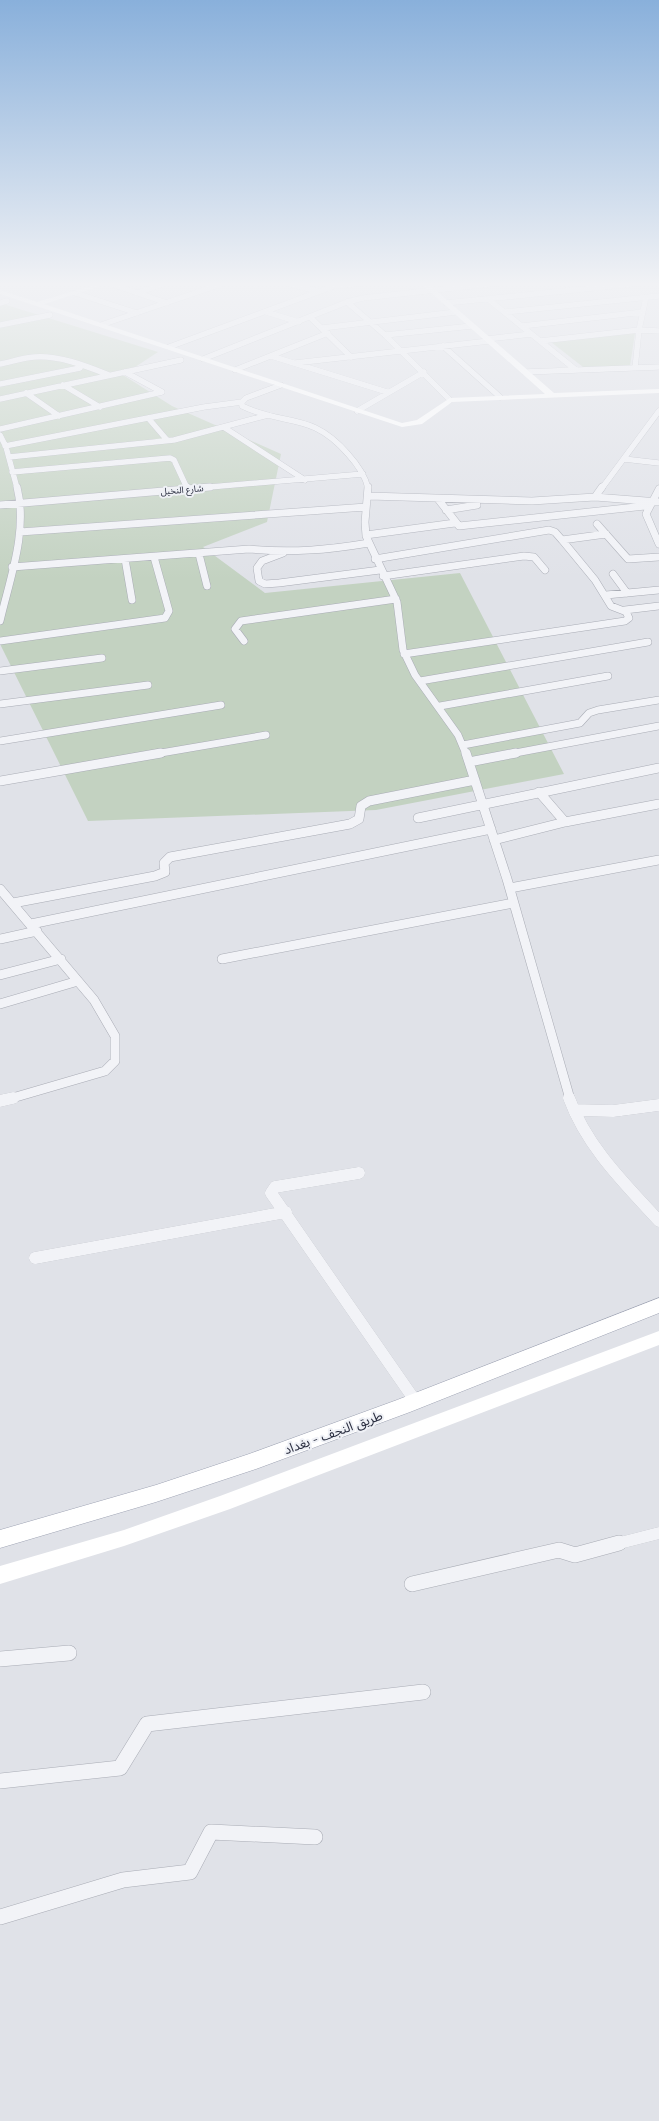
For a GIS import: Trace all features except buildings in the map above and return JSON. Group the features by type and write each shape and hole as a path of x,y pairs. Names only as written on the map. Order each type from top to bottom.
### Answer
{"main road":[{"path":"261,381 272,382"},
{"path":"269,381 395,423 411,424 418,422 450,400 659,391"},
{"path":"535,381 551,395"},
{"name":"طريق النجف - بغداد","path":"0,1539 194,1482 416,1402 659,1305"},
{"path":"0,1575 116,1540 224,1503 659,1338"}],"street":[{"path":"0,384 15,381"},
{"path":"0,399 82,381"},
{"path":"0,429 159,394 162,392 141,381"},
{"path":"352,381 387,392"},
{"path":"357,411 407,381"},
{"path":"432,381 450,400"},
{"path":"482,381 500,397"},
{"path":"63,385 100,407"},
{"path":"4,447 204,407 242,402 246,398 281,385"},
{"path":"0,390 10,397"},
{"path":"26,393 59,416"},
{"path":"242,402 242,406 247,408 270,415 306,422 327,433 336,441 363,474 368,486 369,496 366,507 367,539 375,559 396,599 400,612 401,641 404,654 420,681 440,706 463,744 510,888 563,1083 582,1126 600,1156 659,1221"},
{"path":"595,497 657,417 659,411"},
{"path":"9,457 174,440 225,428 270,415"},
{"path":"149,419 167,440"},
{"path":"225,428 305,480"},
{"path":"0,435 9,457 22,503 20,532 12,567 3,588 0,621"},
{"path":"12,472 170,458 174,460 188,490"},
{"path":"624,459 659,463"},
{"name":"شارع النخيل","path":"0,505 363,474"},
{"path":"659,489 646,514 659,544"},
{"path":"369,496 505,501 561,500 595,497 651,503"},
{"path":"438,499 458,526 659,502"},
{"path":"446,510 505,501"},
{"path":"20,532 366,507"},
{"path":"12,567 249,550 285,552 330,549 367,539 455,523"},
{"path":"597,524 628,558 659,557"},
{"path":"375,559 549,530 554,532 584,565 606,595 611,606 624,611 629,618 625,621 404,654"},
{"path":"562,540 606,534"},
{"path":"285,552 262,561 257,568 259,581 265,584 279,583 382,573 524,556 534,557 545,570"},
{"path":"199,554 207,586"},
{"path":"0,641 165,618 169,611 154,557"},
{"path":"125,559 132,600"},
{"path":"613,574 627,593"},
{"path":"606,595 659,590"},
{"path":"244,641 235,629 241,621 396,599"},
{"path":"624,611 628,609 659,606"},
{"path":"420,681 648,642"},
{"path":"0,671 102,658"},
{"path":"440,706 608,676"},
{"path":"0,704 148,685"},
{"path":"463,744 580,723 590,713 598,710 659,700"},
{"path":"0,741 221,705"},
{"path":"469,762 659,726"},
{"path":"0,781 266,736"},
{"path":"418,818 659,768"},
{"path":"13,903 155,876 166,872 163,864 170,857 350,824 359,818 361,806 369,801 475,780"},
{"path":"539,792 564,822"},
{"path":"494,840 564,822 659,804"},
{"path":"0,939 34,927 491,829"},
{"path":"510,888 659,860"},
{"path":"0,889 34,927 94,1000 115,1036 115,1061 105,1071 86,1078 0,1101"},
{"path":"222,959 513,903"},
{"path":"0,975 61,959"},
{"path":"0,1004 78,981"},
{"path":"575,1110 613,1111 659,1105"},
{"path":"359,1173 273,1188 271,1193 286,1212 416,1402"},
{"path":"35,1258 286,1212"},
{"path":"412,1584 559,1550 575,1555 659,1533"},
{"path":"0,1659 69,1653"},
{"path":"0,1781 120,1768 147,1724 422,1692"},
{"path":"0,1917 123,1880 190,1872 211,1832 315,1837"}],"green space":[{"path":"0,381 132,381 172,406 281,454 267,522 203,547 265,593 460,573 564,774 376,810 88,821 0,644"}]}
